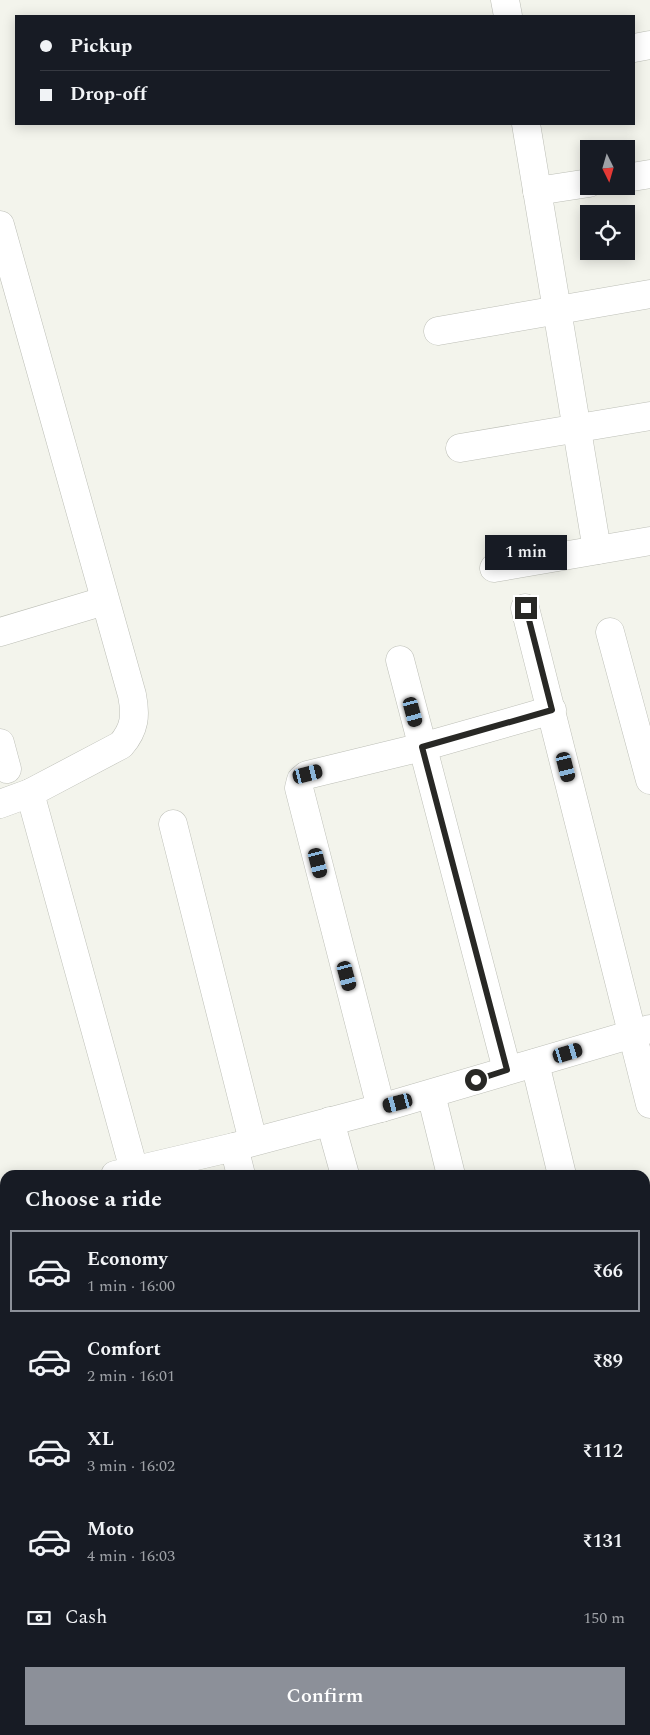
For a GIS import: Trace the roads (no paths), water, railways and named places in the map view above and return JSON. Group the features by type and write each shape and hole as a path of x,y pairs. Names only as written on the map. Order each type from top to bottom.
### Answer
{"street":[{"path":"505,0 508,15"},
{"path":"635,48 650,45"},
{"path":"526,125 597,550"},
{"path":"635,176 650,174"},
{"path":"537,190 580,184"},
{"path":"0,225 134,707 135,719 130,734 121,745 30,793 0,804"},
{"path":"438,331 650,294"},
{"path":"460,448 650,416"},
{"path":"494,568 650,541"},
{"path":"0,632 104,601"},
{"path":"526,608 552,710 642,1031 650,1104"},
{"path":"610,632 650,780"},
{"path":"400,660 507,1070"},
{"path":"381,1108 299,788 301,780 308,774 422,747 552,710"},
{"path":"30,793 121,1170"},
{"path":"173,824 244,1144 241,1170"},
{"path":"135,1170 381,1108 642,1031"},
{"path":"535,1063 561,1170"},
{"path":"431,1094 451,1170"},
{"path":"330,1121 344,1170"}]}
